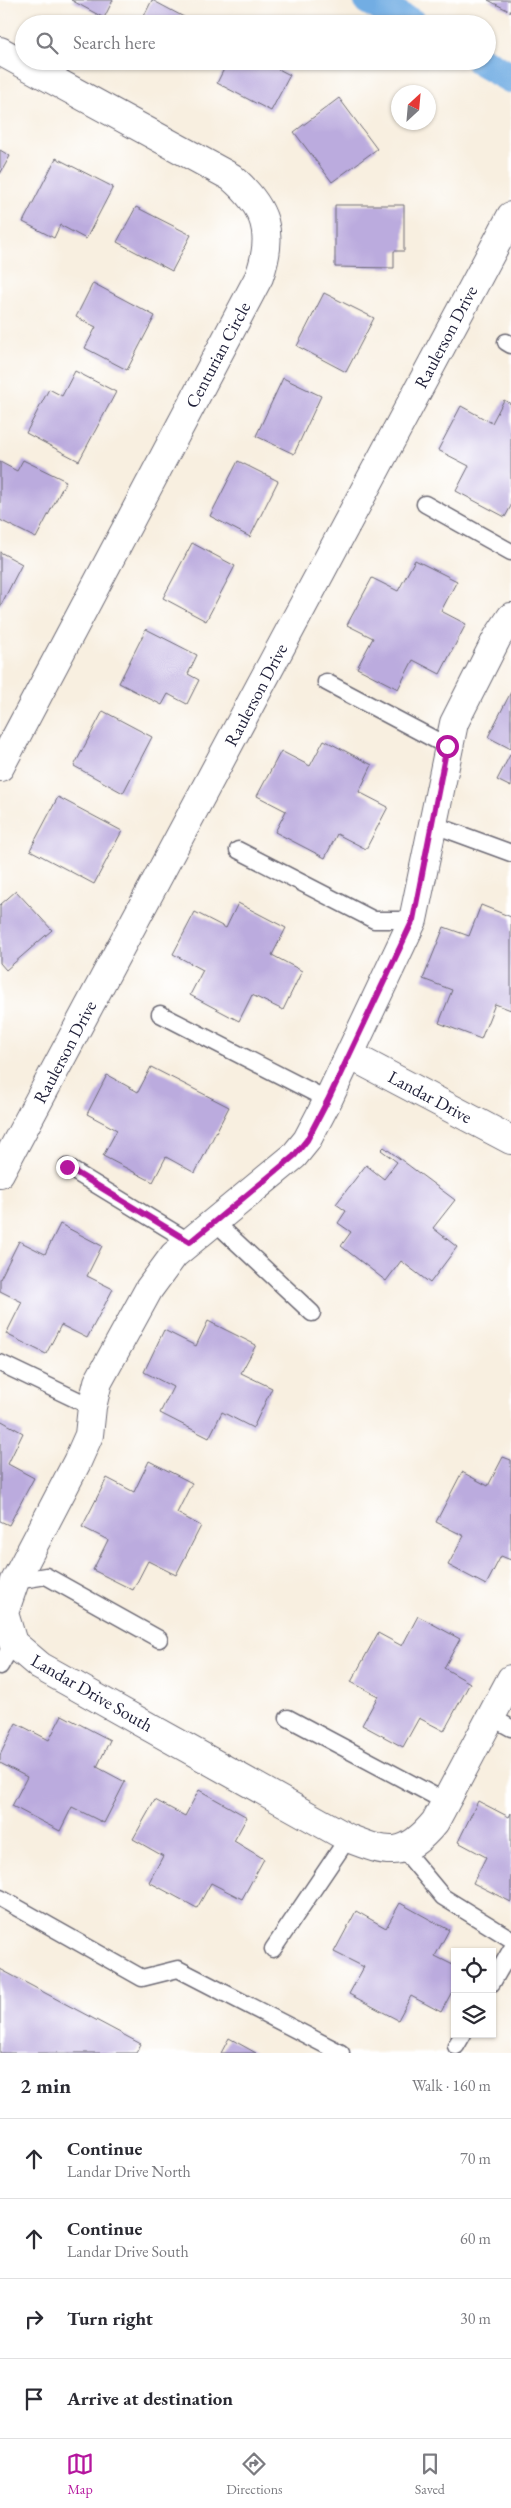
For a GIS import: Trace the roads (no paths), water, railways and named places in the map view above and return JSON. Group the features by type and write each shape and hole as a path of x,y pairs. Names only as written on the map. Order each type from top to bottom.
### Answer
{"street":[{"name":"Centurian Circle","path":"0,51 15,59"},
{"name":"Centurian Circle","path":"0,767 260,277 267,255 267,232 261,211 249,192 231,178 35,70"},
{"name":"Raulerson Drive","path":"0,1174 511,216"},
{"name":"Landar Drive South","path":"403,1849 381,1851 348,1838 40,1666 6,1655 4,1613 8,1582 78,1462 89,1435 92,1407 98,1382 150,1289 174,1255 294,1156 307,1140 328,1100 413,920 447,746 454,723 497,638 511,617"},
{"name":"Landar Drive","path":"350,1055 511,1140"},
{"path":"403,1849 422,1838 435,1822 446,1802 501,1723 511,1679"}],"lane":[{"path":"425,504 511,552"},
{"path":"326,682 447,746"},
{"path":"432,824 511,853"},
{"path":"238,850 374,920 413,920"},
{"path":"160,1014 328,1100"},
{"path":"67,1167 190,1242"},
{"path":"215,1222 312,1313"},
{"path":"0,1362 92,1407"},
{"path":"8,1582 46,1576 159,1639"},
{"path":"288,1718 446,1802"},
{"path":"273,1949 348,1838"},
{"path":"403,1849 444,1897 511,1939"},
{"path":"0,1898 142,1978 178,1970 341,2053"},
{"path":"496,1976 511,1950"}],"waterway":[{"path":"369,0 396,15"},
{"path":"496,70 511,78"}]}
